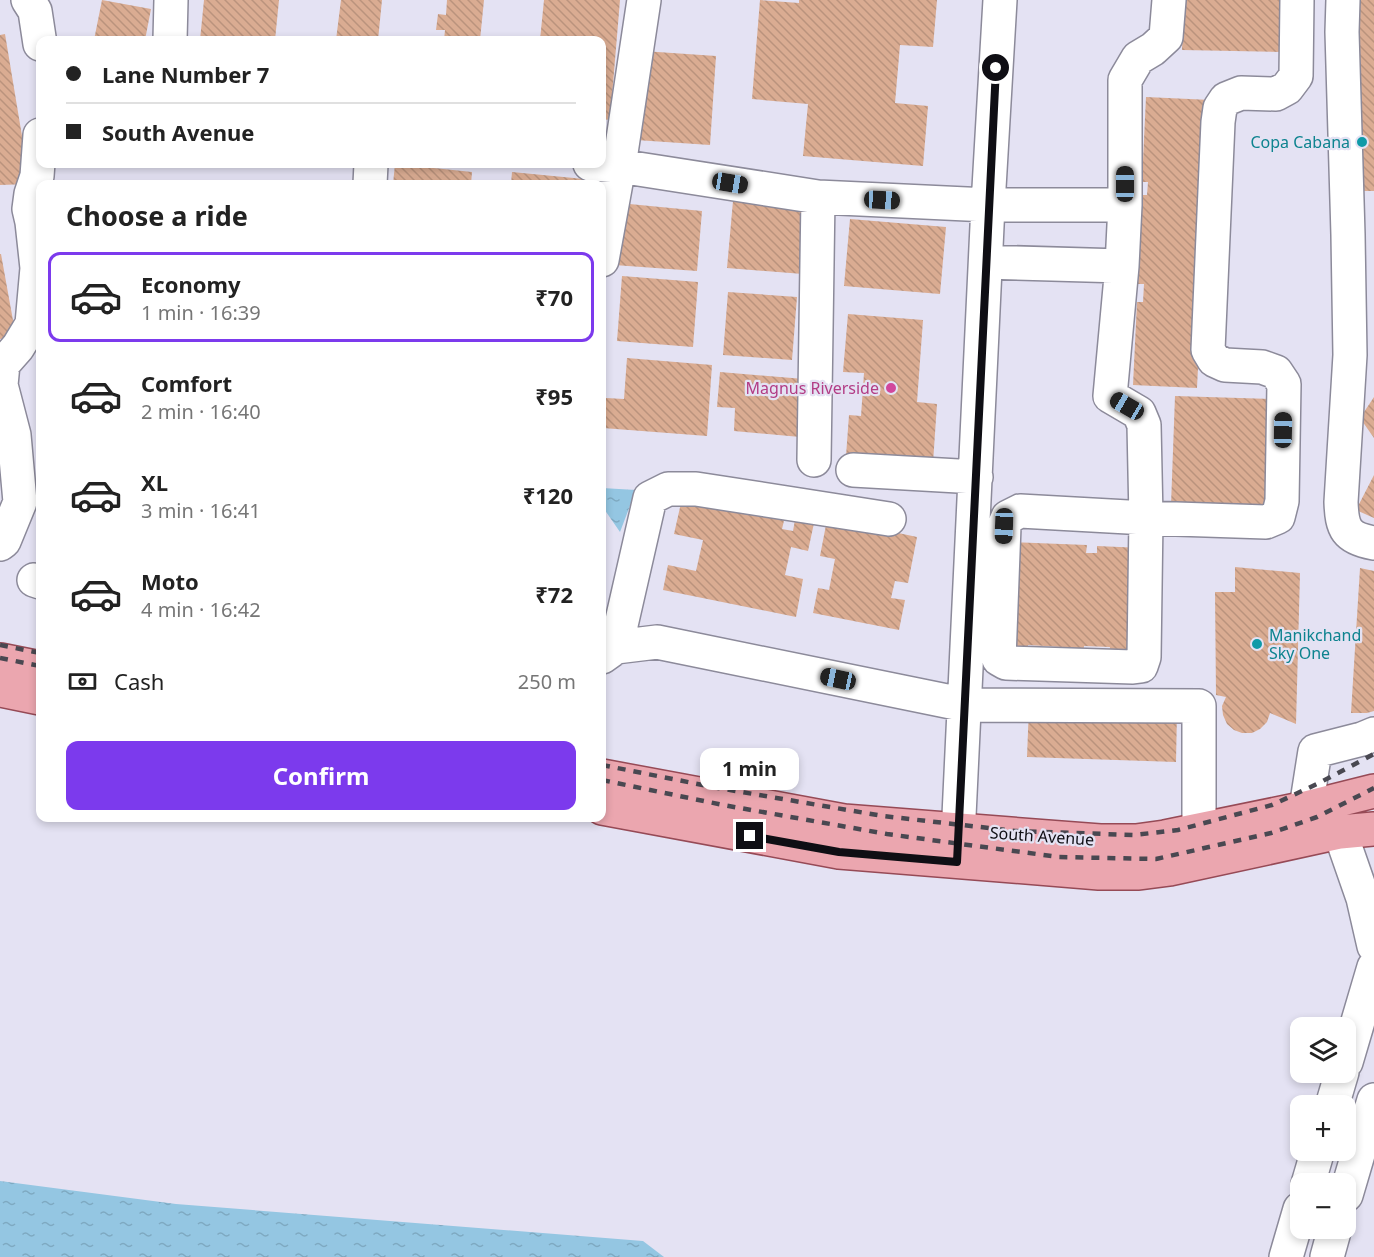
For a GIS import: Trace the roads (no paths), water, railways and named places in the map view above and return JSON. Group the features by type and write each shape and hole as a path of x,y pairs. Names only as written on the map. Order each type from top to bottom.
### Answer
{"main road":[{"path":"0,660 36,667"},
{"path":"0,690 36,697"},
{"name":"South Avenue","path":"606,777 844,821 1100,841 1136,841 1165,837 1306,808 1374,791"},
{"name":"South Avenue","path":"606,809 839,852 1099,873 1138,873 1170,869 1340,832 1374,829"}],"street":[{"path":"28,0 35,11 39,36"},
{"path":"170,36 171,0"},
{"path":"606,157 644,0"},
{"path":"957,862 1000,0"},
{"path":"1169,0 1166,37 1153,49 1138,58 1125,80 1125,205 1110,396 1138,413 1144,425 1146,518 1144,657 1141,666 1134,668 1006,663 999,658 1004,526 1008,517 1020,511 1146,518 1266,522 1278,517 1282,501 1284,384 1276,372 1262,367 1225,365 1214,360 1208,350 1220,108 1226,99 1240,93 1276,94 1287,88 1296,76 1298,0"},
{"path":"1343,0 1342,32 1361,234 1362,362 1341,502 1342,521 1347,531 1363,541 1374,543"},
{"path":"606,165 818,197 988,205 1125,205"},
{"path":"36,259 29,209 38,168"},
{"path":"814,460 818,197"},
{"path":"986,262 1122,266"},
{"path":"0,544 4,541 20,502 14,435 1,385 3,364 18,347 32,324 36,279"},
{"path":"853,470 976,477"},
{"path":"889,519 726,493 696,489 668,489 650,498 609,652 657,642 966,705 1199,706 1199,830"},
{"path":"1306,808 1315,751 1374,734"},
{"path":"1340,832 1363,898 1374,946"},
{"path":"1356,1028 1374,967"},
{"path":"1352,1173 1374,1100"},
{"path":"1286,1257 1291,1239"},
{"path":"1327,1257 1332,1239"}],"water":[{"path":"606,488 636,490 620,532 606,512"},
{"path":"0,1181 176,1204 643,1241 664,1257 0,1257"}],"railway":[{"path":"0,645 36,652"},
{"path":"0,658 36,665"},
{"path":"606,766 718,788 883,816 1015,831 1134,835 1178,830 1272,805 1374,754"},
{"path":"606,781 723,805 887,834 1059,857 1156,859 1271,833 1317,817 1374,788"}],"place":[{"name":"Copa Cabana","path":"1362,142"},
{"name":"Magnus Riverside","path":"891,388"},
{"name":"Manikchand Sky One","path":"1257,644"}]}
